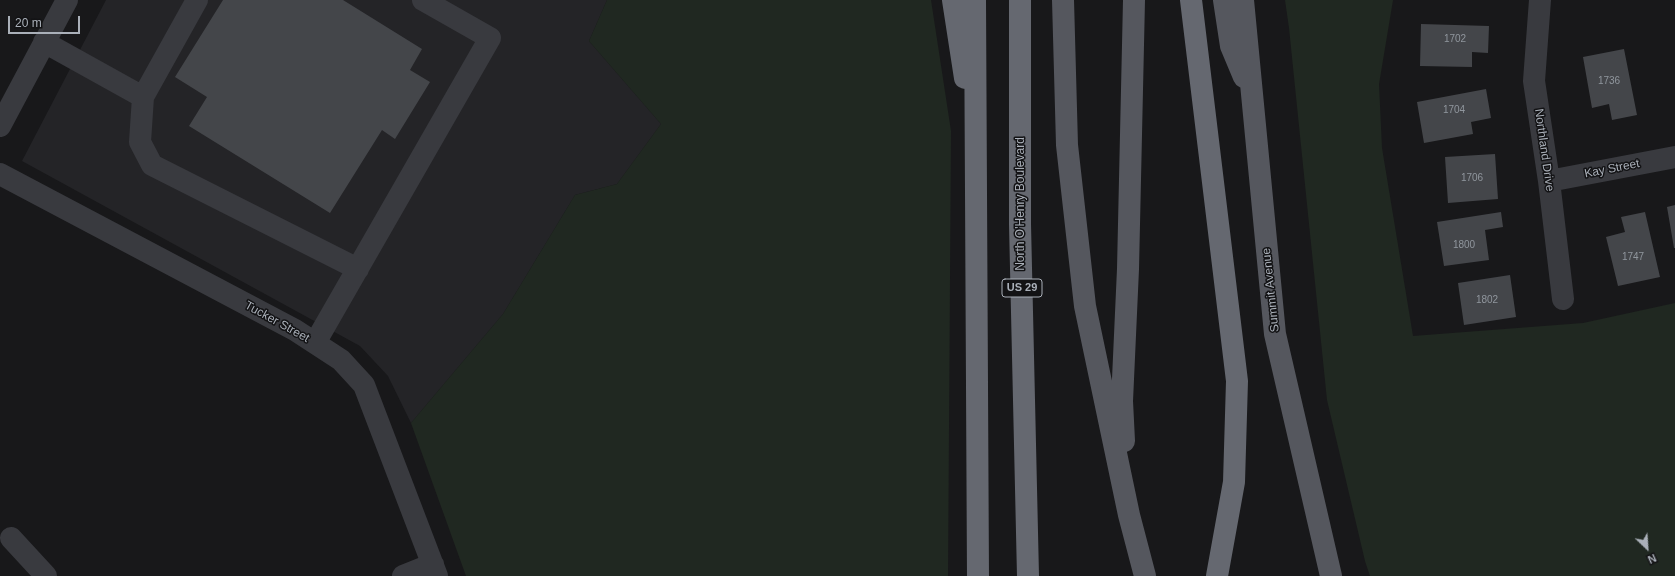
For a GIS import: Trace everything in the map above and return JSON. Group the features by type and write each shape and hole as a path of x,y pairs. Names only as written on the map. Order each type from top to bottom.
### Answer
{"highway":[{"path":"953,0 975,149"},
{"path":"976,0 975,149 978,576"},
{"name":"North O'Henry Boulevard","path":"1020,0 1021,232 1028,576"},
{"path":"1191,0 1237,381 1234,482 1217,576"}],"main road":[{"path":"1063,0 1067,145 1085,306 1129,515 1145,576"},
{"path":"1129,515 1122,401 1128,269 1134,0"},
{"path":"1224,0 1231,46 1253,99"},
{"name":"Summit Avenue","path":"1243,0 1275,334 1331,576"}],"street":[{"path":"0,126 67,0"},
{"path":"197,0 143,97 140,142 152,165 358,269"},
{"path":"315,343 490,38 424,0"},
{"name":"Northland Drive","path":"1540,0 1534,81 1549,181 1563,299"},
{"path":"44,42 143,97"},
{"name":"Kay Street","path":"1549,181 1675,157"},
{"name":"Tucker Street","path":"0,174 288,327 341,360 364,385 435,570"},
{"path":"11,538 46,576"},
{"path":"403,576 435,570"}],"shaded area":[{"path":"106,0 607,0 589,41 661,124 617,184 575,195 503,314 411,423 388,376 360,346 22,161"},
{"path":"607,0 931,0 951,131 948,576 466,576 411,423 503,314 575,195 617,184 661,124 589,41"},
{"path":"1285,0 1393,0 1379,84 1382,148 1413,336 1583,323 1675,303 1675,576 1370,576 1365,561 1327,400"}],"building":[{"path":"223,0 343,0 422,49 410,70 430,82 395,139 382,130 330,213 189,126 207,97 175,77"},
{"path":"1421,24 1489,26 1488,53 1472,52 1472,67 1420,66"},
{"path":"1624,49 1637,115 1612,120 1609,104 1592,108 1583,57"},
{"path":"1486,89 1491,118 1471,122 1473,134 1424,143 1417,102"},
{"path":"1495,154 1498,199 1448,203 1445,157"},
{"path":"1675,205 1675,248 1674,248 1667,207"},
{"path":"1501,212 1503,227 1485,230 1489,260 1444,266 1437,222"},
{"path":"1645,212 1660,277 1618,286 1606,237 1625,232 1621,217"},
{"path":"1510,275 1516,317 1464,325 1458,283"}]}
